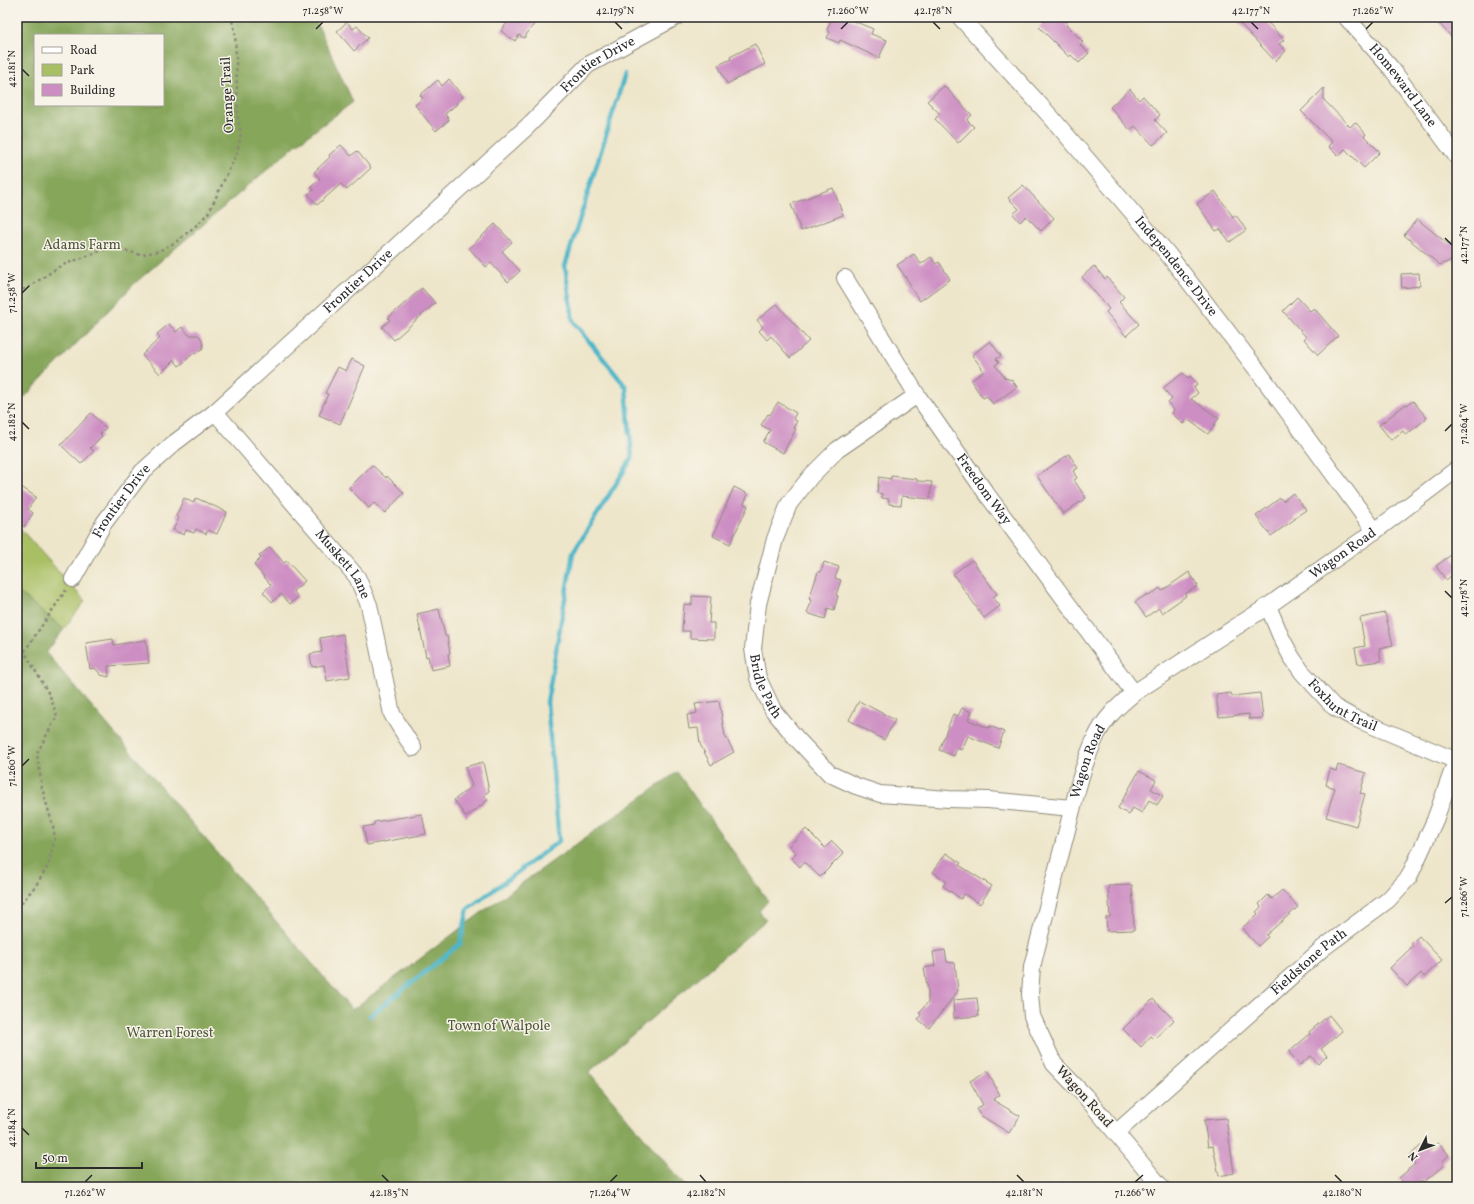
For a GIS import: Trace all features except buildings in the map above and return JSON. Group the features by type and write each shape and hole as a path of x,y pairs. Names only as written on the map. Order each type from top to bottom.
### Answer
{"street":[{"name":"Frontier Drive","path":"73,579 104,523 142,472 173,444 215,412 528,126 588,65 676,17"},
{"name":"Independence Drive","path":"960,17 1051,117 1167,253 1258,371 1375,531"},
{"name":"Homeward Lane","path":"1346,17 1391,68 1457,157"},
{"name":"Freedom Way","path":"845,278 917,395 986,493 1134,694"},
{"name":"Bridle Path","path":"917,395 837,450 811,476 790,504 775,539 758,604 753,649 758,678 773,710 796,738 830,774 856,786 880,794 988,800 1072,808"},
{"name":"Muskett Lane","path":"215,412 357,577 369,605 392,714 413,748"},
{"name":"Wagon Road","path":"1161,1187 1085,1096 1054,1064 1032,1016 1030,994 1032,967 1072,808 1086,761 1095,738 1108,717 1116,708 1134,694 1268,606 1375,531 1457,469"},
{"name":"Foxhunt Trail","path":"1268,606 1291,656 1302,672 1334,707 1354,718 1456,761"},
{"name":"Fieldstone Path","path":"1116,1133 1323,948 1388,900 1404,883 1409,877 1435,820 1456,761"}],"path":[{"name":"Orange Trail","path":"17,292 29,287 60,266 112,247 141,255 158,251 176,242 199,223 209,212 238,153 241,134 238,119 235,32 231,17"},
{"path":"17,661 73,579"},
{"path":"17,639 50,696 56,716 37,753 42,788 55,838 48,866 36,885 17,909"}],"green space":[{"name":"Adams Farm","path":"17,17 314,17 353,102 297,144 135,283 17,405"},
{"path":"17,525 85,601 17,691"},
{"name":"Warren Forest","path":"17,591 64,629 46,653 352,1010 497,901 677,772 768,901 759,911 766,920 589,1072 686,1187 17,1187"}],"waterway":[{"path":"624,26 641,17"},
{"path":"370,1016 460,944 468,909 559,841 547,702 573,553 632,458 626,387 573,321 565,266 625,74"}],"park label":[{"name":"Town of Walpole","path":"499,1026"}]}
